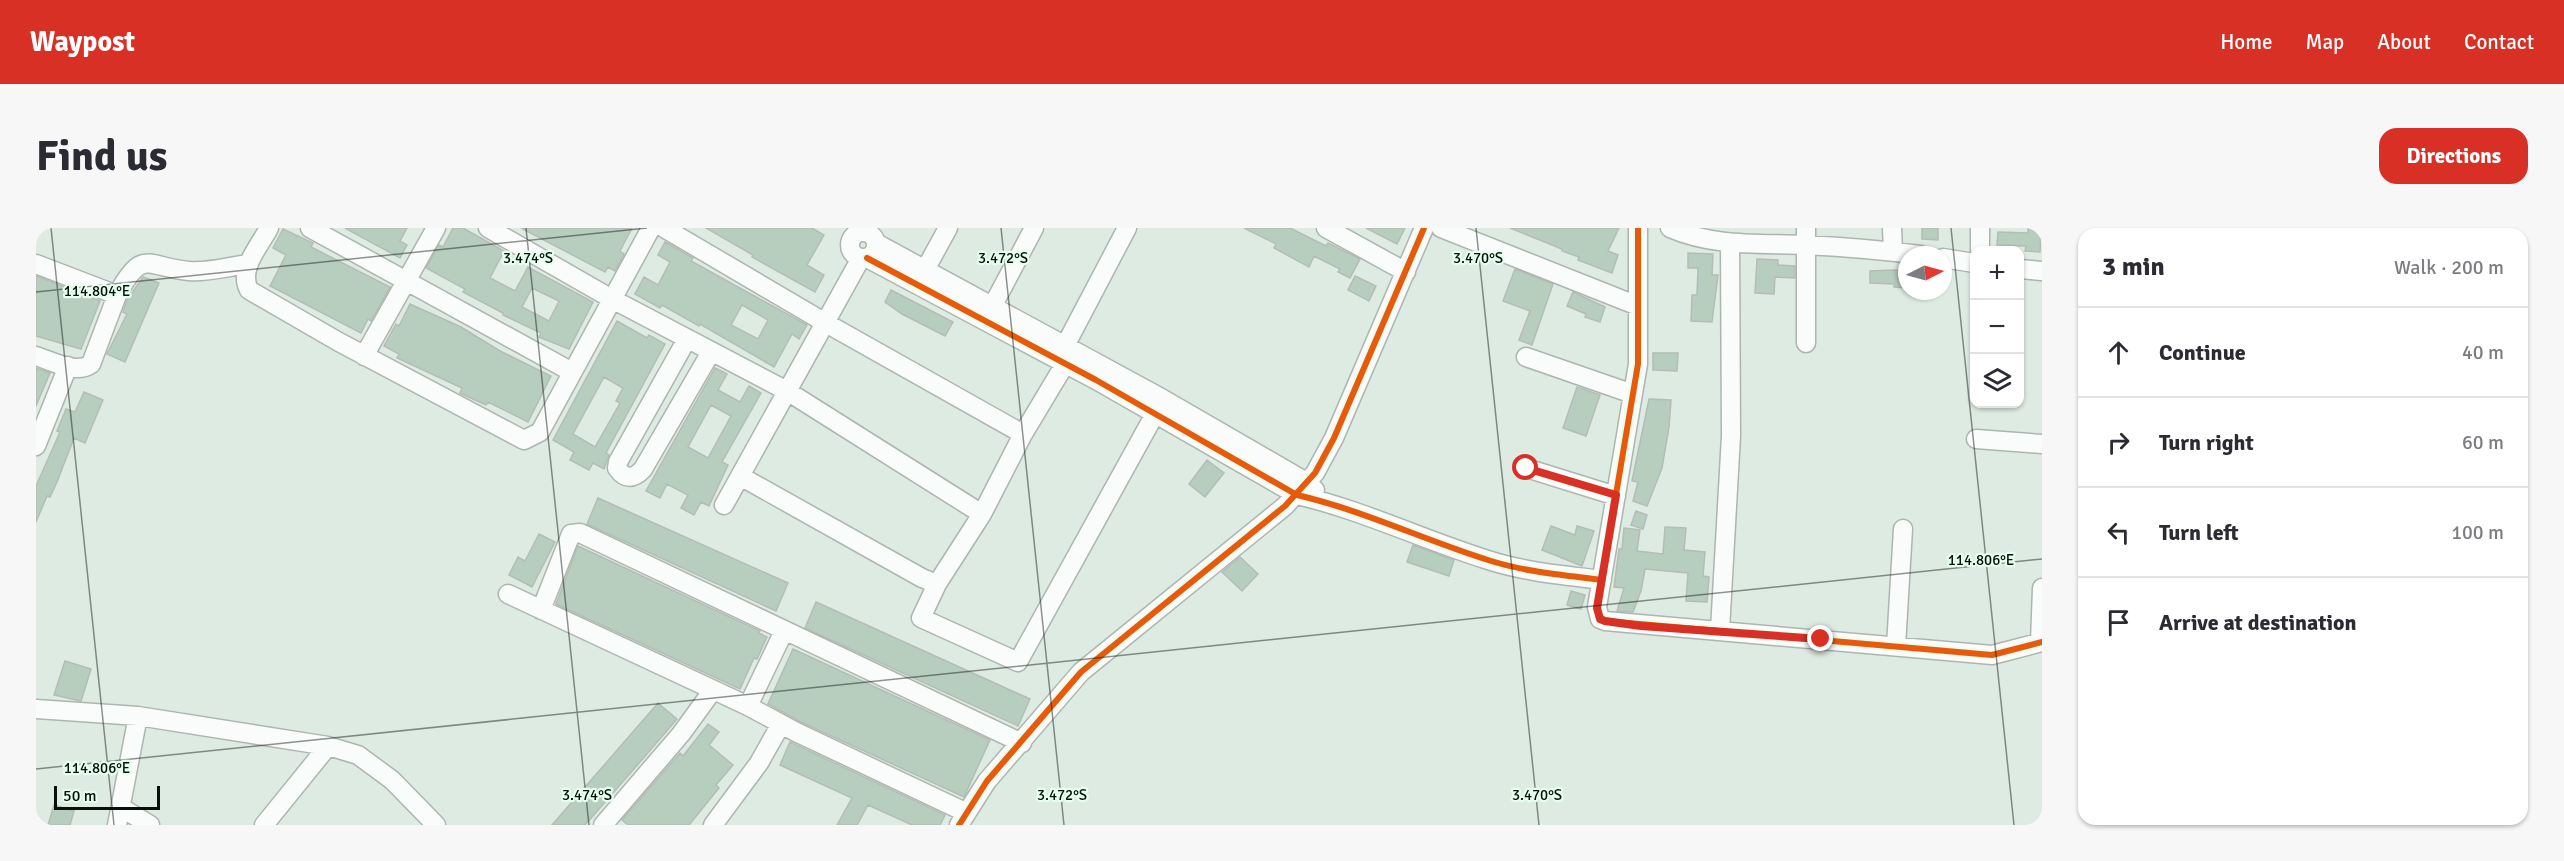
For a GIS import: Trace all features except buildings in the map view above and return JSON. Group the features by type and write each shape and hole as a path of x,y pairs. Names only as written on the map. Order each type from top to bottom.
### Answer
{"street":[{"path":"269,228 244,276 249,290 364,356 524,440 540,432 651,228"},
{"path":"310,228 572,372"},
{"path":"364,356 436,228"},
{"path":"488,228 612,299 787,391 982,514"},
{"path":"664,228 824,322 1023,434"},
{"path":"925,270 948,228"},
{"path":"992,307 1034,228"},
{"path":"1127,228 1065,355 982,514 938,584 921,618 1018,662 1159,406"},
{"path":"1326,228 1406,272"},
{"path":"508,594 748,706 962,818 987,781 1081,672 1261,527 1302,489 1322,462 1334,438 1424,228"},
{"path":"1441,228 1638,306"},
{"path":"1638,228 1638,364 1597,608 1600,619 1641,626 1720,630 1992,655 2041,642 2042,588"},
{"path":"1670,228 1699,240 1807,237 1898,252"},
{"path":"1892,228 1893,251"},
{"path":"1980,228 1980,246"},
{"path":"1806,343 1807,237"},
{"path":"1720,630 1731,436 1723,238"},
{"path":"724,505 824,322 864,240"},
{"path":"864,240 925,270 961,300 992,307 1065,355"},
{"path":"864,240 961,300 1159,406 1330,503 1490,560 1548,574 1602,580"},
{"path":"1952,259 1970,261"},
{"path":"36,356 82,369 91,364 117,295 130,271 141,264 154,263 189,271 249,264"},
{"path":"36,264 117,295"},
{"path":"2024,269 2042,271"},
{"path":"687,339 618,462 617,468 621,474 630,478 636,477 711,352"},
{"path":"1526,357 1633,394"},
{"path":"36,446 68,366"},
{"path":"668,374 690,388"},
{"path":"636,430 659,442"},
{"path":"1976,439 2042,444"},
{"path":"1526,468 1616,495"},
{"path":"740,476 911,573 938,584"},
{"path":"1896,646 1903,529"},
{"path":"541,610 571,534 575,532 1022,742"},
{"path":"748,706 784,631"},
{"path":"612,822 681,734 712,690"},
{"path":"36,709 138,716 328,746 358,755 392,780 436,825"},
{"path":"138,716 119,817 150,825"},
{"path":"713,825 759,763 781,724"},
{"path":"264,825 328,746"}],"cycle path":[{"path":"959,825 987,781 1081,672 1285,506 1315,473 1334,438 1424,228"},
{"path":"1638,228 1638,364 1597,607 1600,619 1992,655 2042,642"},
{"path":"867,258 1096,380 1297,495 1369,517 1502,564 1544,573 1602,580"}],"route":[{"path":"1526,468 1616,495 1597,608 1600,619 1641,626 1821,639"}]}
